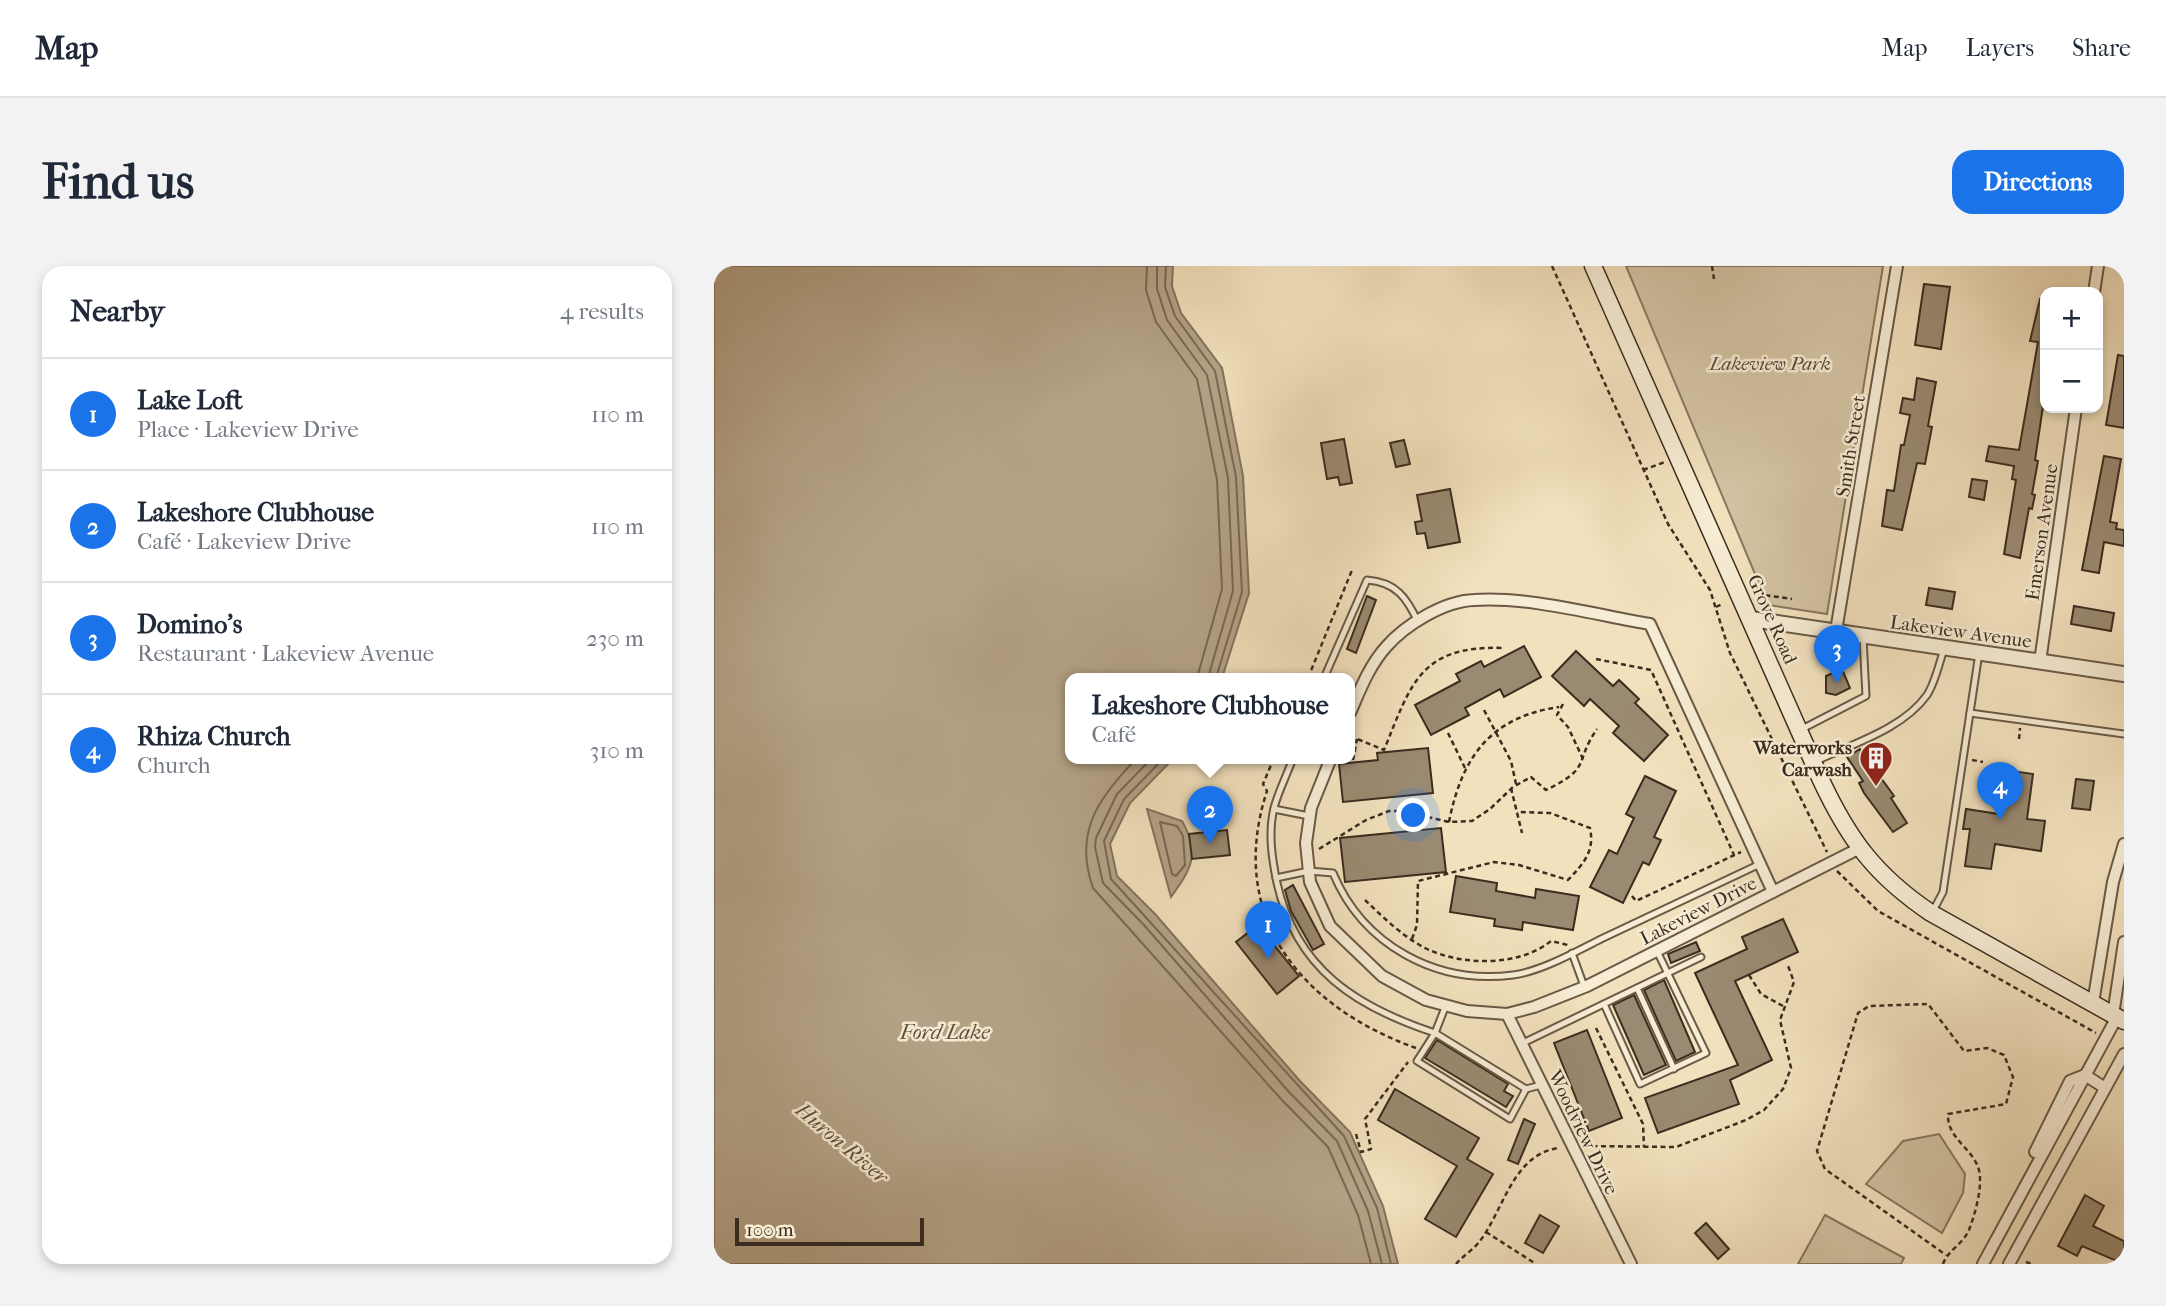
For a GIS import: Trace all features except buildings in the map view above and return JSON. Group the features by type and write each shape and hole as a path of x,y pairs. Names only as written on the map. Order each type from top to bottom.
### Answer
{"main road":[{"name":"Grove Road","path":"1593,266 1813,763 1838,817 1858,849 1893,886 1931,914 2118,1017"}],"street":[{"name":"Smith Street","path":"1836,631 1897,266"},
{"path":"2095,287 2098,266"},
{"name":"Emerson Avenue","path":"2040,662 2076,413"},
{"name":"Lakeview Drive","path":"1329,764 1310,817 1307,857 1310,882 1330,926 1382,976 1426,1000 1507,1014 1534,1007 1585,987 1773,892 1650,624 1506,600 1472,600 1443,608 1418,622 1386,647 1366,676 1355,701"},
{"name":"Lakeview Avenue","path":"1751,619 2124,674"},
{"path":"2093,1003 2113,882 2124,844"},
{"path":"1773,892 1858,849"},
{"path":"2031,1173 2032,1157 2085,1075 2118,1017 2124,942"},
{"name":"Woodview Drive","path":"1507,1014 1631,1264"},
{"path":"2008,1264 2105,1088 2120,1072 2124,1054"},
{"path":"2085,1075 2105,1088"},
{"path":"1983,1264 2044,1149 2054,1123"},
{"path":"2044,1149 2064,1161"},
{"path":"1997,1238 2016,1247"}],"lane":[{"path":"1326,673 1367,580 1395,588 1408,598 1418,622"},
{"path":"1800,731 1866,696 1863,636"},
{"path":"1813,763 1889,727 1913,710 1928,694 1944,648"},
{"path":"1931,914 1943,892 1979,653"},
{"path":"1970,713 2124,734"},
{"path":"1291,764 1274,809 1271,853 1283,909 1300,945 1335,985 1393,1019 1435,1033 1526,1089 1541,1085"},
{"path":"1274,809 1310,817"},
{"path":"1276,878 1309,871 1333,873 1352,911 1407,956 1447,974 1515,975 1574,952 1760,864"},
{"path":"1604,1004 1640,1084 1707,1052 1657,951"},
{"path":"1574,952 1585,987"},
{"path":"1521,1044 1701,957"},
{"path":"1637,988 1674,1069"},
{"path":"1446,1005 1435,1033 1417,1061 1510,1119 1526,1089"}],"path":[{"path":"1712,266 1714,279"},
{"path":"1643,470 1659,464"},
{"path":"1310,673 1352,569"},
{"path":"1758,594 1792,599"},
{"path":"1716,607 1722,604"},
{"path":"1355,749 1357,738 1384,750 1408,692 1422,673 1462,649 1503,648"},
{"path":"1596,659 1651,670 1734,855"},
{"path":"1449,822 1454,798 1477,750 1505,722 1529,712 1561,705 1557,715 1568,727 1584,759"},
{"path":"1484,710 1511,761 1516,785"},
{"path":"1307,857 1366,820 1389,811 1403,811 1449,822 1472,821 1511,788 1531,778 1546,790 1572,777 1584,759 1597,729"},
{"path":"1448,733 1466,770"},
{"path":"1511,788 1522,833"},
{"path":"1412,939 1417,925 1418,881 1494,862 1519,865 1568,880 1586,863 1592,839 1590,828 1550,813 1517,812"},
{"path":"1632,896 1636,901 1744,850"},
{"path":"1365,900 1412,939 1446,956 1474,960 1522,957 1551,941 1572,945 1574,952"},
{"path":"1581,1147 1676,1147 1746,1120 1774,1101 1791,1068 1791,1058 1781,1028 1783,1006 1794,982 1787,963"},
{"path":"1749,975 1761,994 1783,1006"},
{"path":"1943,1264 1946,1255 1959,1245 1968,1231 1977,1201 1979,1169 1948,1126 1948,1114 2006,1104 2014,1077 2004,1055 1987,1048 1964,1051 1928,1004 1869,1006 1858,1013 1817,1151 1825,1169 1946,1255"},
{"path":"1596,1028 1643,1124 1644,1147"},
{"path":"1456,1264 1479,1243 1526,1163 1542,1151 1559,1148"},
{"path":"1486,1231 1536,1264"},
{"path":"2026,1262 2032,1264"}],"green space":[{"name":"Lakeview Park","path":"1626,266 1883,266 1827,614 1768,605"},
{"path":"1939,1134 1965,1174 1963,1193 1942,1233 1866,1184 1903,1141"},
{"path":"1825,1215 1904,1258 1901,1264 1798,1264"}],"water":[{"name":"Ford Lake","path":"714,266 1173,266 1172,286 1181,313 1222,368 1243,476 1249,593 1224,673 1065,673 1065,764 1168,764 1130,803 1110,844 1117,876 1155,914 1300,1081 1350,1132 1383,1206 1398,1264 714,1264"},
{"path":"1147,809 1182,821 1191,843 1191,861 1184,878 1171,897"}],"place":[{"name":"Domino's","path":"1837,683"},
{"name":"Waterworks Carwash","path":"1876,788"},
{"name":"Rhiza Church","path":"2000,820"},
{"name":"Lakeshore Clubhouse","path":"1210,844"},
{"name":"Lake Loft","path":"1268,959"}],"water label":[{"name":"Huron River","path":"842,1143"}]}
